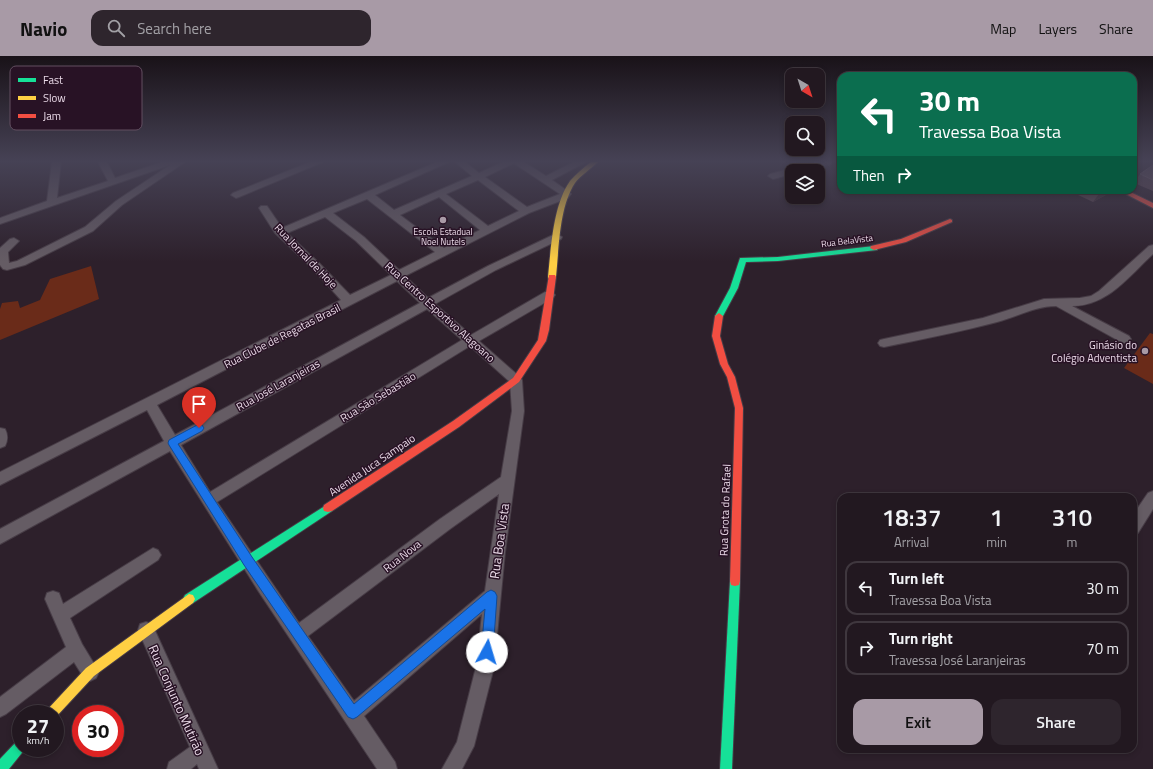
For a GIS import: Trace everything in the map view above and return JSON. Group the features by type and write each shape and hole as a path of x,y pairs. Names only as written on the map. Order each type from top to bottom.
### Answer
{"main road":[{"name":"Avenida Juca Sampaio","path":"59,705 90,672 180,605 449,428 516,380 536,352 542,341 545,330 557,237 565,195"},
{"path":"1132,195 1153,206"},
{"path":"1136,195 1142,200"},
{"name":"Rua BelaVista","path":"743,260 778,259 885,247 950,221"},
{"name":"Rua Grota do Rafael","path":"726,769 735,581 739,461 739,408 731,376 724,364 716,336 716,327 720,313 734,288 743,260"},
{"path":"0,769 12,756"}],"street":[{"path":"52,203 53,195"},
{"path":"0,221 74,195"},
{"path":"0,245 14,241 3,251 3,262 7,267 21,263 89,229 119,203 131,195"},
{"path":"281,232 367,195"},
{"path":"368,195 442,252"},
{"path":"393,214 437,195"},
{"path":"442,195 487,230"},
{"path":"505,195 526,211"},
{"name":"Rua Clube de Regatas Brasil","path":"0,479 150,404 442,252 526,211 564,195"},
{"name":"Rua Jornal de Hoje","path":"264,208 281,232 349,301"},
{"name":"Rua Centro Esportivo Alagoano","path":"327,213 360,239 427,303 516,380"},
{"name":"Rua José Laranjeiras","path":"0,537 427,303 492,268 557,237"},
{"path":"884,342 999,318 1043,303 1084,303 1093,300 1103,294 1153,248"},
{"path":"1085,317 1101,302 1103,294"},
{"name":"Rua São Sebastião","path":"209,500 471,340 549,295"},
{"path":"1056,302 1125,339"},
{"name":"Rua Boa Vista","path":"451,769 465,746 483,674 489,638 491,596 518,411 516,380"},
{"path":"150,404 172,443 248,561 353,713 388,769"},
{"name":"Rua Nova","path":"298,634 426,537 478,499 508,480"},
{"path":"1137,522 1153,497"},
{"path":"60,614 153,555"},
{"path":"353,713 491,596"},
{"path":"53,599 76,650 90,672"},
{"name":"Rua Conjunto Mutirão","path":"146,630 209,769"},
{"path":"0,708 76,650"},
{"path":"176,769 200,751"}],"shaded area":[{"path":"91,266 99,299 0,340 0,309 2,303 18,301 20,308 40,300 50,279"},
{"name":"Ginásio do Colégio Adventista","path":"1150,333 1153,334 1153,384 1124,368"}],"traffic: fast":[{"path":"719,316 734,288 743,260 778,259 874,248"},
{"path":"189,599 328,508"},
{"path":"726,769 735,581"},
{"path":"0,769 12,755"}],"traffic: slow":[{"path":"552,277 560,215 566,195"},
{"path":"59,705 90,672 189,599"}],"traffic: jam":[{"path":"1132,195 1153,206"},
{"path":"874,248 903,241 950,221"},
{"path":"328,508 456,424 516,380 542,341 545,330 552,277"},
{"path":"719,316 716,336 724,364 731,377 739,408 735,581"}],"place":[{"name":"Escola Estadual Noel Nutels","path":"443,220"},
{"name":"Ginásio do Colégio Adventista","path":"1145,351"}],"route":[{"path":"199,428 172,443 248,561 353,713 491,596 487,652"}]}
